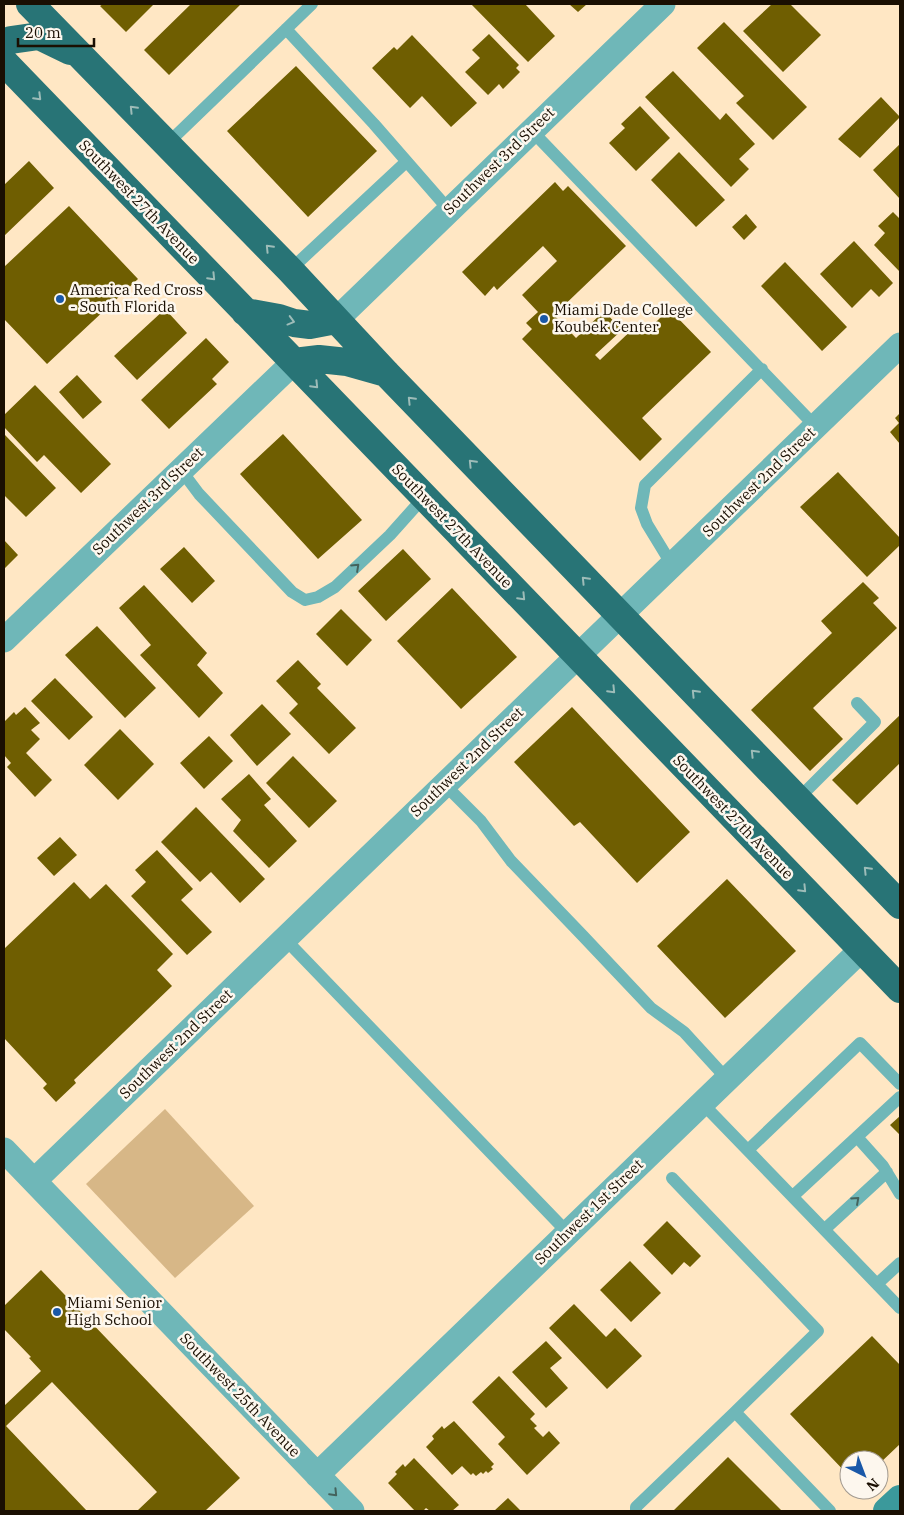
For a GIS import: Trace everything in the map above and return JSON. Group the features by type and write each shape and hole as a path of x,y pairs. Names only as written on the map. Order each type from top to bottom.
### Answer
{"highway":[{"path":"35,5 80,56 290,270 386,373 900,905"},
{"path":"4,44 11,40 40,36 80,56"},
{"name":"Southwest 27th Avenue","path":"4,62 900,989"},
{"path":"245,312 310,325 336,320"},
{"path":"294,362 319,359 338,361 386,373"}],"street":[{"name":"Southwest 3rd Street","path":"336,320 663,4"},
{"name":"Southwest 2nd Street","path":"34,1181 900,345"},
{"name":"Southwest 3rd Street","path":"4,640 294,362"},
{"name":"Southwest 1st Street","path":"317,1475 862,949"},
{"name":"Southwest 25th Avenue","path":"4,1150 352,1511"}],"lane":[{"path":"167,144 312,4"},
{"path":"286,29 450,210"},
{"path":"531,130 816,427"},
{"path":"290,270 406,162"},
{"path":"672,565 646,524 641,508 645,485 762,369"},
{"path":"181,470 199,494 292,592 305,600 318,597 335,587 390,535 424,497"},
{"path":"798,799 875,722 857,704"},
{"path":"444,784 481,821 511,861 651,1008 684,1032 727,1079"},
{"path":"284,938 568,1233"},
{"path":"748,1150 860,1043 900,1084"},
{"path":"793,1196 900,1097"},
{"path":"702,1103 900,1308"},
{"path":"857,1137 887,1172 900,1194"},
{"path":"825,1229 887,1172"},
{"path":"636,1511 636,1507 818,1331 672,1178"},
{"path":"877,1284 900,1263"},
{"path":"734,1412 830,1511"}],"shaded area":[{"path":"165,1109 254,1206 175,1278 86,1184"}],"building":[{"path":"103,4 154,4 126,32 100,6"},
{"path":"191,4 241,4 169,75 144,50"},
{"path":"471,4 525,4 555,36 528,62"},
{"path":"569,4 587,4 578,12"},
{"path":"772,4 790,4 821,35 783,72 743,31"},
{"path":"724,22 807,107 773,140 736,103 744,96 697,48"},
{"path":"489,34 519,65 516,68 520,72 503,89 499,84 488,95 465,72 480,58 472,50"},
{"path":"412,35 477,103 451,127 422,96 410,108 372,68 394,47 397,50"},
{"path":"296,66 377,151 308,217 227,131"},
{"path":"673,71 720,120 726,113 755,144 739,159 749,169 731,187 645,97"},
{"path":"881,97 900,117 860,158 838,139"},
{"path":"640,106 670,138 636,171 609,143 625,128 621,124"},
{"path":"900,144 900,199 873,170"},
{"path":"679,152 725,200 696,227 651,180"},
{"path":"29,161 54,188 4,236 4,185"},
{"name":"Miami Dade College Koubek Center","path":"555,182 563,191 568,186 626,246 554,315 576,338 604,311 622,330 595,355 600,360 638,324 646,332 669,309 711,352 642,418 662,439 640,461 522,339 532,329 526,323 538,312 522,295 557,261 543,246 497,290 494,286 485,296 462,272"},
{"name":"America Red Cross - South Florida","path":"69,206 138,279 47,364 4,319 4,267"},
{"path":"893,212 900,219 900,272 874,245 885,233 878,226"},
{"path":"746,214 757,227 744,240 732,227"},
{"path":"854,241 893,283 879,297 871,289 852,308 820,274"},
{"path":"785,262 847,327 822,351 761,286"},
{"path":"165,309 187,333 137,380 114,356"},
{"path":"206,338 229,362 212,379 217,384 169,429 141,400"},
{"path":"77,375 102,402 83,419 59,392"},
{"path":"35,385 111,464 81,493 44,455 37,462 4,427 4,415"},
{"path":"900,413 900,444 890,432 899,423 895,418"},
{"path":"283,434 362,520 318,559 240,474"},
{"path":"5,435 56,488 26,517 4,495"},
{"path":"838,472 900,538 900,545 867,577 800,507"},
{"path":"4,540 18,555 4,569"},
{"path":"184,547 215,581 192,603 160,569"},
{"path":"403,549 431,579 386,621 358,591"},
{"path":"863,582 879,598 873,603 897,628 813,708 843,739 810,771 751,710 832,633 821,621"},
{"path":"144,585 207,653 197,665 223,693 199,718 140,655 151,645 119,608"},
{"path":"452,588 517,657 461,709 397,641"},
{"path":"341,609 372,640 347,666 316,634"},
{"path":"97,626 156,688 125,718 65,655"},
{"path":"298,660 321,684 317,688 356,728 329,754 289,713 298,704 276,681"},
{"path":"55,678 93,717 69,740 31,701"},
{"path":"262,704 291,734 257,766 230,735"},
{"path":"25,707 40,723 31,730 40,739 26,753 52,780 35,797 7,767 11,763 4,755 4,722 14,712 16,715"},
{"path":"572,707 690,832 637,883 580,822 574,826 514,762"},
{"path":"900,715 900,763 857,805 832,780"},
{"path":"120,729 154,764 118,800 84,765"},
{"path":"209,736 233,761 204,789 180,763"},
{"path":"293,756 337,801 309,828 266,783"},
{"path":"249,774 271,799 264,805 297,841 269,868 233,831 241,820 221,799"},
{"path":"196,807 265,879 240,903 211,872 200,882 161,842"},
{"path":"60,837 77,855 54,876 37,858"},
{"path":"157,850 193,889 181,900 212,932 187,955 131,896 146,882 135,870"},
{"path":"727,879 796,951 725,1018 657,946"},
{"path":"74,882 90,899 106,884 173,954 157,970 172,986 74,1080 76,1083 56,1102 43,1088 47,1084 4,1038 4,946 5,948"},
{"path":"900,1116 900,1135 890,1125"},
{"path":"667,1221 701,1256 690,1267 684,1262 672,1275 643,1245"},
{"path":"630,1261 661,1293 631,1322 600,1290"},
{"path":"41,1270 240,1478 205,1511 137,1511 157,1492 52,1382 6,1426 87,1511 4,1511 4,1406 41,1371 29,1358 31,1357 4,1329 4,1306"},
{"path":"574,1304 606,1337 615,1328 642,1356 607,1389 549,1328"},
{"path":"872,1336 900,1365 900,1444 889,1454 889,1450 839,1450 839,1465 790,1414"},
{"path":"546,1341 562,1358 550,1368 568,1388 546,1408 512,1372"},
{"path":"499,1376 535,1414 530,1419 537,1426 534,1428 543,1437 549,1431 560,1443 527,1475 498,1444 505,1437 472,1402"},
{"path":"454,1421 494,1464 491,1467 493,1469 488,1473 486,1471 476,1476 473,1473 471,1475 462,1466 452,1475 426,1447 434,1439 432,1436 442,1426 444,1429"},
{"path":"728,1457 782,1511 673,1511"},
{"path":"414,1458 459,1505 452,1511 430,1511 426,1508 423,1511 415,1511 388,1483 403,1464 405,1467"},
{"path":"508,1498 521,1511 494,1511"}],"place":[{"name":"America Red Cross - South Florida","path":"60,299"},
{"name":"Miami Dade College Koubek Center","path":"544,319"},
{"name":"Miami Senior High School","path":"57,1312"}]}
